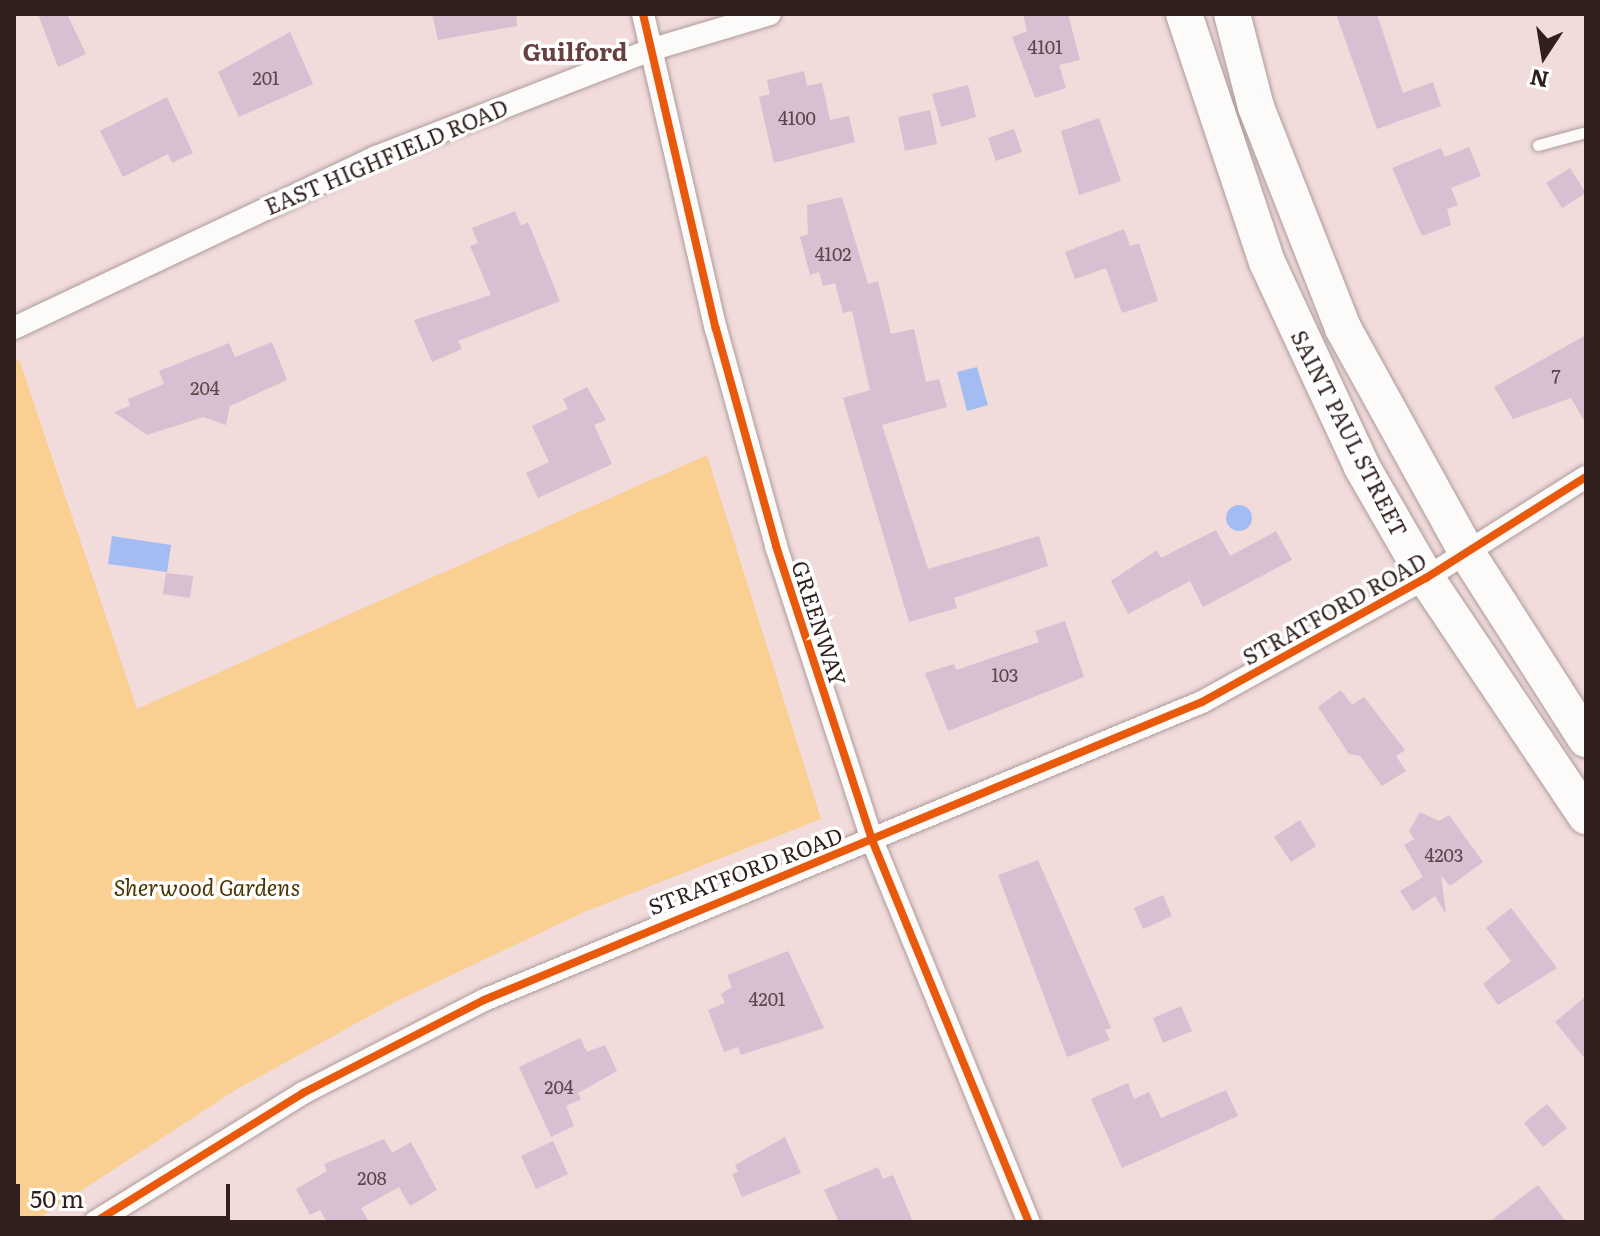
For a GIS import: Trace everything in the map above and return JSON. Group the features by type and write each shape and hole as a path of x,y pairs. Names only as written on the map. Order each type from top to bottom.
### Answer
{"main road":[{"name":"SAINT PAUL STREET","path":"1184,14 1267,262 1356,454 1426,578 1586,816"},
{"name":"SAINT PAUL STREET","path":"1232,14 1256,107 1343,328 1467,553 1586,739"}],"street":[{"name":"GREENWAY","path":"643,14 734,398 872,840 1029,1222"},
{"name":"EAST HIGHFIELD ROAD","path":"14,328 376,157 650,50 770,14"},
{"name":"STRATFORD ROAD","path":"95,1222 303,1093 484,1000 1202,702 1426,578 1586,477"}],"lane":[{"path":"1538,145 1586,132"}],"green space":[{"name":"Sherwood Gardens","path":"19,359 137,709 707,455 821,819 584,912 395,1002 237,1089 33,1222 14,1222 14,362"}],"water":[{"path":"977,367 988,405 967,411 957,372"},
{"path":"1239,505 1248,509 1252,518 1248,527 1239,531 1230,527 1226,518 1230,509"},
{"path":"112,536 171,545 167,572 108,564"}],"building":[{"path":"38,14 67,14 86,54 58,67"},
{"path":"432,14 516,14 517,26 438,40"},
{"path":"1023,14 1068,14 1080,60 1059,65 1066,88 1035,98 1012,37 1027,31"},
{"path":"1336,14 1377,14 1403,93 1433,82 1441,106 1377,129"},
{"path":"290,32 313,84 239,117 218,72"},
{"path":"804,71 807,86 822,83 830,120 849,116 855,142 774,163 759,97 770,94 767,80"},
{"path":"968,85 976,117 941,127 932,94"},
{"path":"167,97 193,153 172,163 168,154 123,177 100,131"},
{"path":"930,110 937,144 905,151 898,117"},
{"path":"1099,118 1121,181 1079,195 1061,131"},
{"path":"1014,129 1022,152 996,161 988,138"},
{"path":"1469,147 1481,176 1451,188 1458,205 1447,209 1451,225 1422,236 1392,168 1441,148 1445,157"},
{"path":"1570,168 1586,193 1562,208 1546,183"},
{"path":"842,197 868,284 878,281 891,334 914,329 926,382 939,379 947,407 882,425 928,569 1039,536 1048,566 954,598 957,608 909,622 843,398 870,390 852,311 843,313 835,283 823,286 819,272 810,275 800,237 808,234 807,205"},
{"path":"515,211 521,226 528,222 560,301 458,341 462,349 432,362 414,320 491,295 470,246 478,243 472,228"},
{"path":"1124,229 1130,246 1139,243 1158,301 1122,313 1106,268 1075,279 1065,252"},
{"path":"1586,335 1586,424 1571,398 1513,419 1494,387"},
{"path":"272,342 287,380 230,406 226,425 203,417 147,435 114,412 130,406 128,399 164,384 159,371 229,343 235,357"},
{"path":"587,387 606,420 594,425 612,464 538,498 526,473 549,462 532,426 568,409 563,399"},
{"path":"1216,530 1230,556 1276,531 1292,560 1203,607 1190,581 1128,614 1111,581 1157,550 1161,558"},
{"path":"166,573 193,576 190,598 163,594"},
{"path":"1065,621 1084,677 948,731 925,673 954,664 956,670 1039,642 1035,631"},
{"path":"1341,690 1352,705 1364,697 1405,750 1396,756 1406,771 1382,786 1360,756 1349,754 1318,707"},
{"path":"1420,812 1439,821 1449,815 1483,862 1450,886 1441,875 1446,914 1435,896 1413,911 1400,891 1423,877 1404,845 1414,839 1409,831"},
{"path":"1300,820 1316,846 1291,862 1274,837"},
{"path":"1038,860 1111,1028 1105,1030 1110,1040 1067,1057 998,875"},
{"path":"1163,895 1172,916 1143,929 1134,908"},
{"path":"1511,908 1557,968 1498,1005 1483,984 1511,961 1486,928"},
{"path":"788,951 824,1028 741,1055 738,1047 724,1052 708,1010 725,1003 721,994 732,987 727,975"},
{"path":"1586,996 1586,1060 1555,1022"},
{"path":"1181,1006 1192,1031 1163,1043 1153,1018"},
{"path":"580,1038 587,1052 605,1045 617,1071 578,1093 581,1099 566,1106 574,1126 551,1137 519,1067"},
{"path":"1128,1083 1134,1099 1149,1092 1161,1118 1226,1090 1238,1116 1122,1168 1091,1099"},
{"path":"1547,1104 1567,1128 1543,1147 1524,1123"},
{"path":"785,1137 801,1173 742,1197 732,1174 738,1172 735,1165"},
{"path":"384,1139 392,1153 411,1142 437,1190 410,1206 399,1187 361,1208 369,1222 327,1222 320,1210 310,1215 296,1189 327,1171 324,1164"},
{"path":"553,1141 568,1174 536,1189 521,1156"},
{"path":"878,1167 883,1179 893,1175 913,1222 839,1222 824,1190"},
{"path":"1538,1185 1566,1222 1489,1222"}],"cycle path":[{"path":"643,14 716,329 776,546 872,840 1029,1222"},
{"path":"95,1222 303,1093 484,1000 1202,702 1426,578 1586,477"}],"district":[{"name":"Guilford","path":"575,51"}]}
